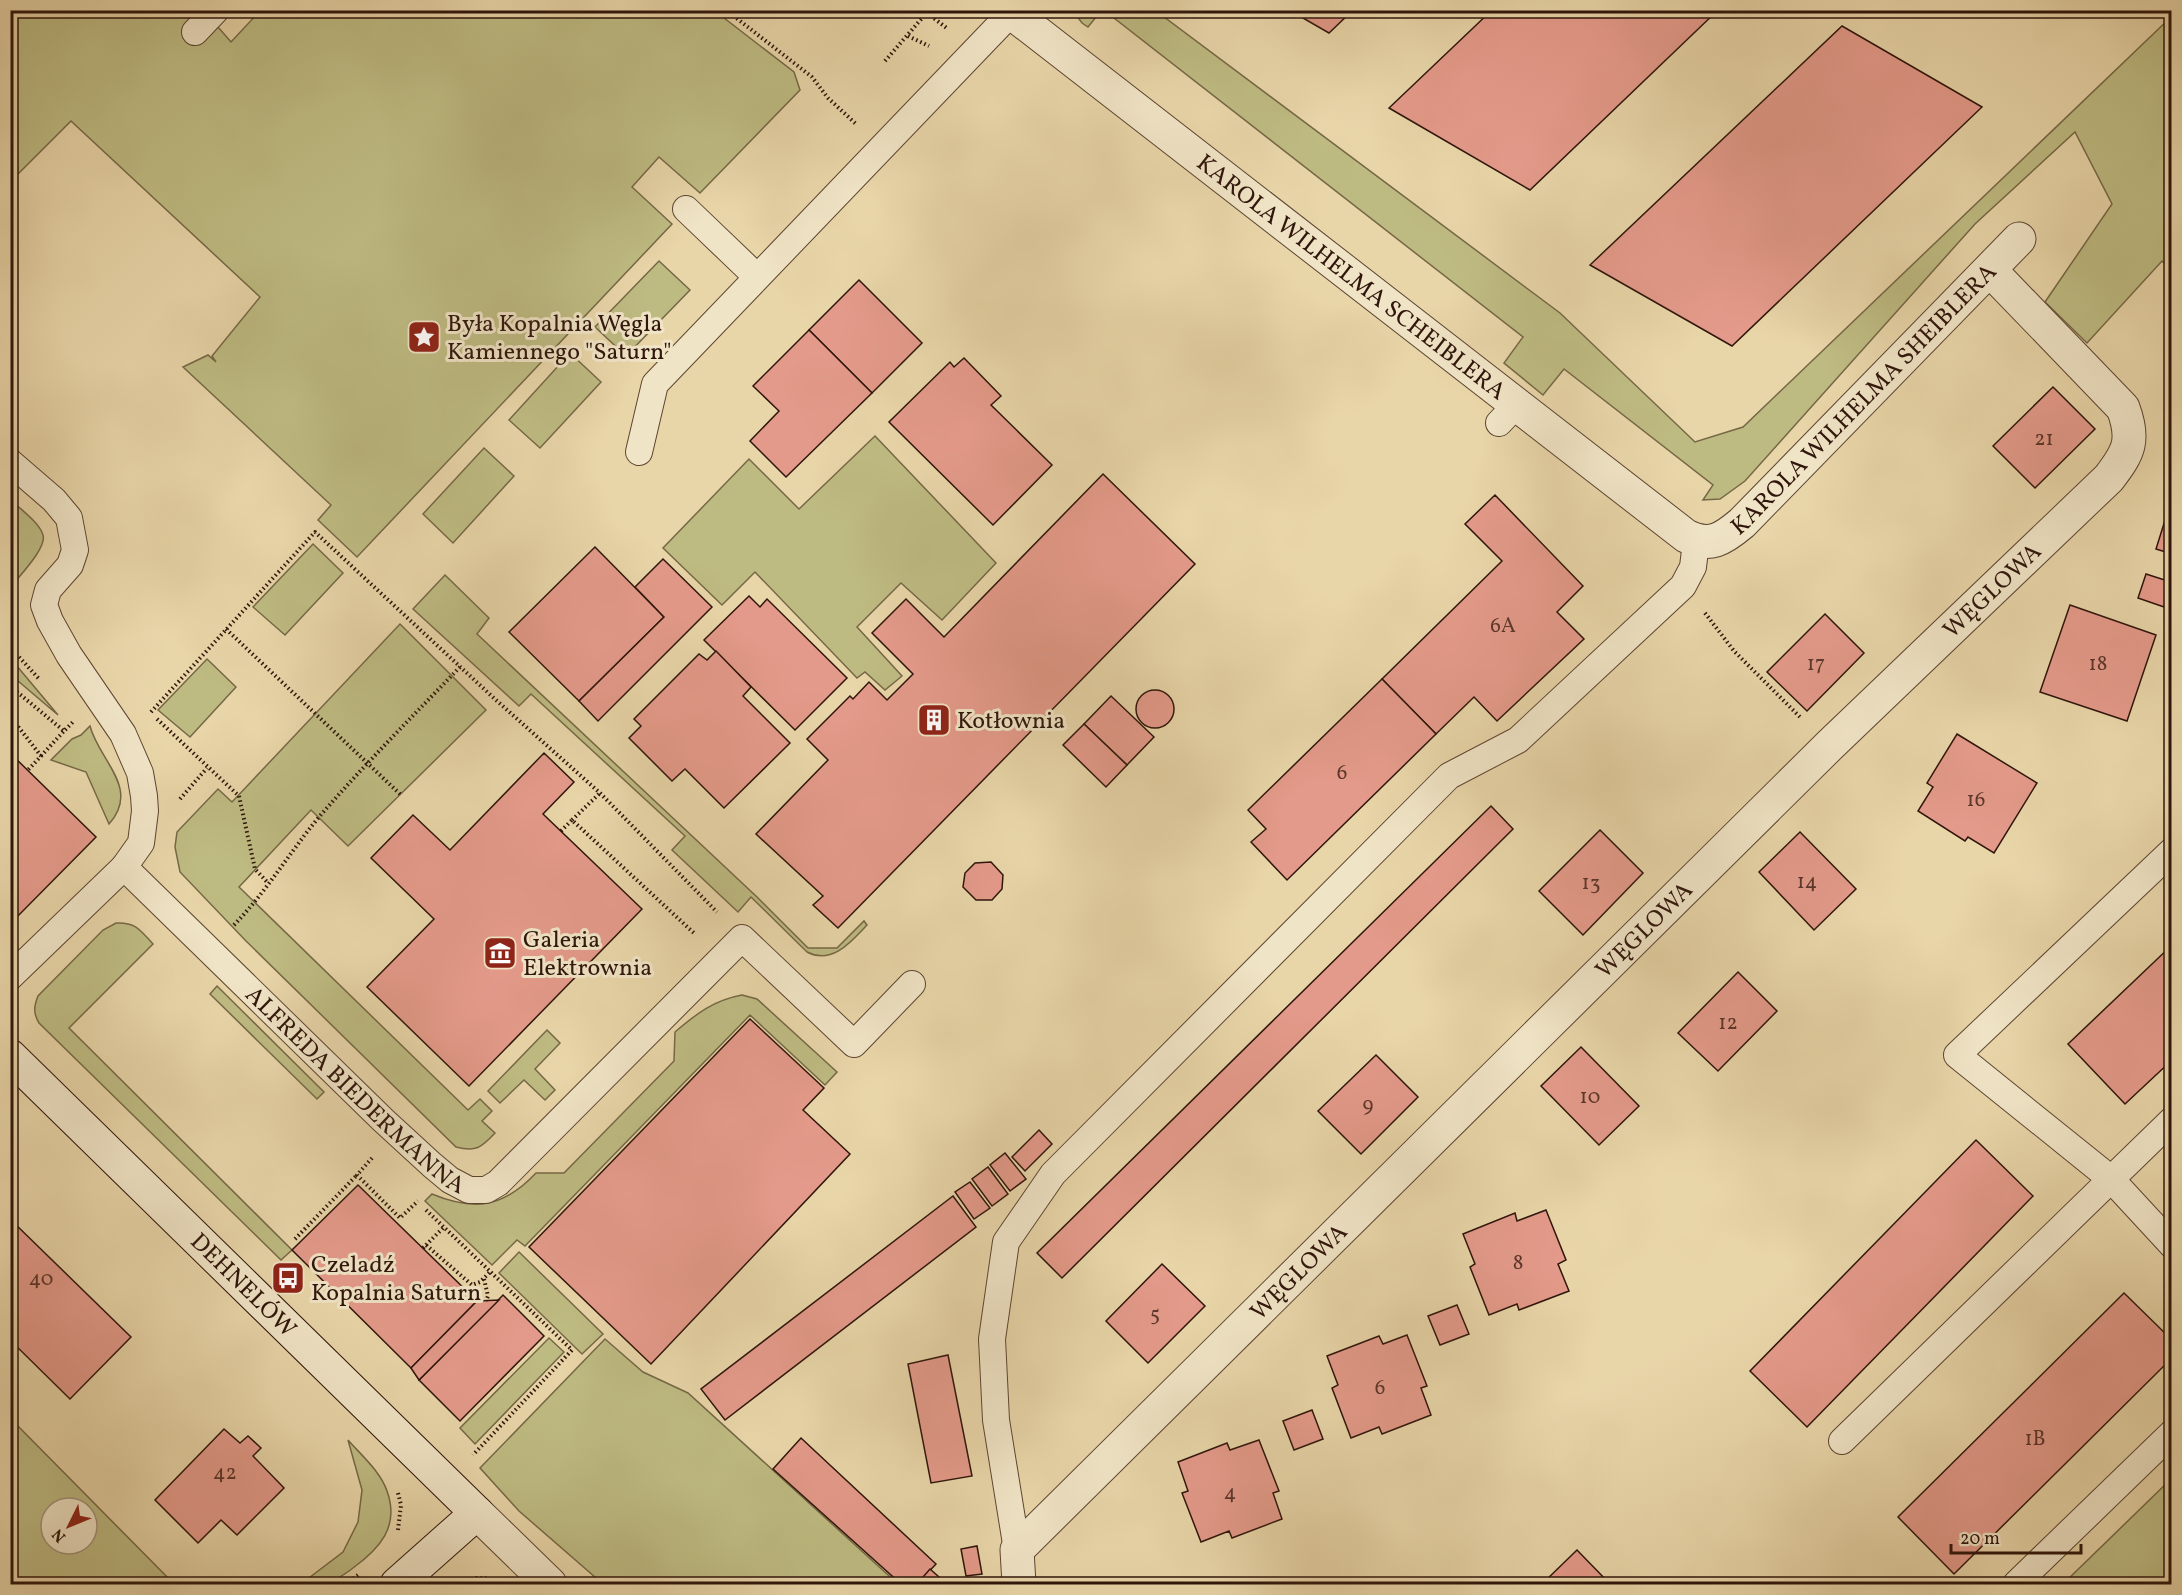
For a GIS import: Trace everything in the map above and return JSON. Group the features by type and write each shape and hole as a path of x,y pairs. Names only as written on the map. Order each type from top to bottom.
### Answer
{"street":[{"name":"KAROLA WILHELMA SCHEIBLERA","path":"1011,11 1507,414 1696,542"},
{"name":"KAROLA WILHELMA SHEIBLERA","path":"1696,542 1725,538 1742,523 2019,239"},
{"name":"WĘGLOWA","path":"1017,1550 1830,745 2109,478 2122,461 2129,443 2130,426 2123,408 1990,270"},
{"name":"DEHNELÓW","path":"10,1056 550,1584"},
{"path":"397,1584 477,1513"},
{"path":"1017,1550 1019,1584"}],"lane":[{"path":"195,32 216,10"},
{"path":"639,452 655,384 1011,11"},
{"path":"686,209 756,276"},
{"path":"10,462 54,500 69,518 75,550 70,565 48,590 44,605 69,655 123,734 140,773 145,811 141,843 124,867 10,976"},
{"path":"1017,1550 996,1420 992,1339 1006,1242 1053,1174 1449,776 1518,740 1683,586 1693,567 1696,542"},
{"path":"2172,851 1957,1055 2110,1179 2172,1245"},
{"name":"ALFREDA BIEDERMANNA","path":"124,867 383,1120 450,1180 469,1190 486,1190 498,1183 742,938"},
{"path":"742,938 854,1044 912,984"},
{"path":"1842,1441 2172,1120"},
{"path":"2016,1584 2172,1433"}],"path":[{"path":"726,10 812,77 828,98 858,126"},
{"path":"885,61 928,12 952,31"},
{"path":"268,883 255,869 239,796 150,713 315,532 600,794 742,938"},
{"path":"1683,586 1734,651 1830,745"},
{"path":"226,629 401,795"},
{"path":"10,647 46,688"},
{"path":"209,950 255,902 319,817 460,667"},
{"path":"10,686 64,731"},
{"path":"10,716 41,756"},
{"path":"28,770 75,720"},
{"path":"561,831 600,794"},
{"path":"572,820 695,934"},
{"path":"708,918 715,910"},
{"path":"688,943 702,926"},
{"path":"294,1239 373,1159 366,1152"},
{"path":"357,1175 400,1218 444,1174"},
{"path":"417,1201 572,1350 471,1458"},
{"path":"444,1227 425,1246 469,1283 476,1284 490,1272"},
{"path":"484,1278 488,1296 486,1301"},
{"path":"397,1534 400,1505 398,1490"},
{"path":"346,1584 360,1574"},
{"path":"457,1584 476,1578 497,1579"}],"shaded area":[{"path":"1073,10 1101,11 1088,27"},
{"path":"11,11 204,11 231,42 260,11 715,11 794,72 800,90 700,193 659,157 632,187 672,224 357,557 318,520 331,505 183,367 208,355 216,362 212,356 260,297 71,121 11,181"},
{"path":"1105,11 1156,11 1560,313 1695,442 1743,427 2171,17 2171,270 2162,261 2087,343 2045,302 2112,204 2075,132 1975,224 1745,481 1720,499 1703,500 1713,485 1564,369 1543,395 1504,363 1523,337"},
{"path":"659,261 690,290 626,356 595,327"},
{"path":"570,353 601,382 540,448 509,420"},
{"path":"875,436 996,563 942,620 901,583 857,627 902,676 885,690 865,672 857,678 755,572 722,605 663,548 749,459 799,509"},
{"path":"484,448 514,476 453,543 423,514"},
{"path":"11,500 38,525 43,541 37,554 11,587 11,567 17,558 11,551"},
{"path":"313,544 343,573 285,635 253,607"},
{"path":"445,575 489,618 477,634 757,897 808,948 837,948 864,921 867,925 840,950 825,956 807,952 751,897 738,912 672,850 685,836 531,694 519,706 413,609"},
{"path":"400,624 486,710 348,846 311,810 239,887 468,1110 480,1099 492,1111 482,1121 495,1133 478,1148 473,1149 456,1147 246,941 180,872 175,847 177,832 218,789 232,802"},
{"path":"11,659 58,715 11,675"},
{"path":"207,659 236,687 190,737 158,710"},
{"path":"90,726 119,786 121,798 118,811 109,824 86,772 51,760 72,739 81,735"},
{"path":"116,923 133,926 153,944 69,1028 292,1250 281,1260 37,1019 35,1010 38,996 103,930"},
{"path":"217,986 324,1092 317,1099 210,994"},
{"path":"742,995 757,999 837,1072 825,1085 750,1015 525,1246 517,1240 492,1265 425,1201 432,1194 462,1203 488,1203 512,1193 536,1173 564,1173 674,1061 675,1032 706,1009 723,1000"},
{"path":"547,1030 560,1043 535,1069 555,1090 545,1100 524,1080 500,1103 488,1091"},
{"path":"519,1252 603,1334 582,1354 499,1273"},
{"path":"549,1338 564,1352 475,1444 460,1428"},
{"path":"605,1339 643,1372 688,1393 898,1584 603,1584 519,1511 480,1468"},
{"path":"11,1419 87,1496 39,1496 39,1556 99,1556 99,1508 174,1584 11,1584"},
{"path":"348,1440 370,1464 384,1484 390,1504 389,1526 379,1545 346,1573 324,1583 301,1584 343,1552 358,1522 362,1490"},
{"path":"2171,1479 2171,1584 2063,1584"}],"building":[{"path":"1289,10 1353,10 1329,33"},
{"path":"1492,10 1718,10 1530,190 1389,108"},
{"path":"1842,26 1982,107 1732,346 1590,265"},
{"path":"859,280 922,343 872,393 809,330"},
{"path":"809,330 872,393 786,477 750,441 779,411 753,386"},
{"path":"964,358 1001,396 991,405 1052,465 993,525 889,422 950,362 954,367"},
{"path":"2053,387 2095,429 2035,488 1993,446"},
{"name":"Kotłownia","path":"1103,474 1195,564 838,928 813,905 823,896 756,834 828,760 807,739 850,696 853,699 869,682 887,700 913,674 872,633 906,599 944,637"},
{"path":"1495,495 1583,586 1557,612 1584,639 1497,721 1474,697 1436,734 1382,679 1502,561 1465,524"},
{"path":"2172,498 2172,554 2156,549"},
{"path":"595,547 664,617 579,701 509,632"},
{"path":"663,559 712,607 598,721 579,701 664,617 635,587"},
{"path":"2146,574 2171,582 2164,607 2138,598"},
{"path":"749,596 760,607 767,599 847,678 795,730 704,640"},
{"path":"2070,605 2156,635 2127,721 2040,692"},
{"path":"1825,614 1864,653 1807,711 1767,672"},
{"path":"716,651 751,687 743,696 790,743 724,808 685,769 672,781 629,738 641,726 634,719 699,654 707,660"},
{"path":"1382,679 1436,734 1287,880 1251,842 1266,829 1248,810"},
{"path":"1155,690 1169,695 1174,709 1169,723 1155,728 1141,723 1136,709 1141,695"},
{"path":"1111,696 1154,737 1127,765 1084,724"},
{"path":"1084,724 1127,765 1106,787 1063,745"},
{"path":"1957,734 2037,783 1994,853 1968,837 1965,841 1918,811 1933,787 1927,783"},
{"path":"10,753 96,837 10,924"},
{"name":"Galeria Elektrownia","path":"544,753 574,782 543,814 642,909 469,1086 367,987 434,919 371,858 413,815 450,850"},
{"path":"1491,806 1513,829 1062,1278 1037,1253"},
{"path":"1600,830 1643,873 1583,935 1539,891"},
{"path":"1800,832 1856,889 1814,930 1759,872"},
{"path":"991,862 1003,875 1002,889 992,900 976,900 963,887 965,873 975,863"},
{"path":"2172,945 2172,1060 2125,1104 2068,1044"},
{"path":"1738,972 1777,1011 1718,1071 1678,1033"},
{"path":"750,1019 824,1088 803,1110 850,1154 651,1364 529,1247"},
{"path":"1581,1047 1639,1106 1599,1145 1541,1086"},
{"path":"1376,1055 1418,1097 1361,1154 1318,1111"},
{"path":"1039,1130 1052,1144 1025,1171 1012,1157"},
{"path":"1976,1140 2033,1196 1807,1427 1750,1371"},
{"path":"1005,1153 1026,1179 1010,1191 990,1165"},
{"path":"988,1167 1008,1194 992,1206 972,1179"},
{"path":"970,1182 990,1208 974,1219 955,1192"},
{"path":"358,1185 477,1301 411,1368 292,1250"},
{"path":"953,1196 976,1227 725,1420 701,1389"},
{"path":"1546,1210 1566,1260 1558,1264 1569,1291 1519,1310 1517,1304 1489,1315 1470,1267 1475,1264 1463,1234 1515,1213 1517,1221"},
{"path":"10,1219 131,1337 70,1399 10,1340"},
{"path":"1162,1264 1205,1306 1148,1363 1106,1321"},
{"path":"2124,1293 2172,1340 2172,1358 1954,1574 1898,1517"},
{"path":"503,1295 544,1336 460,1421 419,1380"},
{"path":"499,1300 419,1380 411,1368 477,1301"},
{"path":"1457,1305 1469,1334 1440,1345 1428,1316"},
{"path":"1407,1335 1427,1386 1421,1388 1431,1415 1382,1434 1379,1427 1351,1438 1332,1388 1338,1385 1327,1356 1379,1336 1383,1344"},
{"path":"948,1355 972,1476 931,1483 908,1364"},
{"path":"1312,1410 1323,1439 1294,1450 1283,1421"},
{"path":"224,1429 240,1443 248,1436 261,1448 253,1456 284,1488 237,1535 221,1520 198,1543 155,1500"},
{"path":"801,1438 936,1564 917,1584 901,1584 773,1469"},
{"path":"1259,1440 1279,1491 1273,1493 1282,1519 1232,1538 1229,1531 1201,1542 1182,1493 1188,1491 1178,1462 1227,1443 1230,1450"},
{"path":"977,1546 982,1574 966,1576 961,1549"},
{"path":"1577,1550 1610,1584 1542,1584"},
{"path":"930,1569 947,1584 917,1584"}],"place":[{"name":"Była Kopalnia Węgla Kamiennego \"Saturn\"","path":"424,337"},
{"name":"Kotłownia","path":"934,720"},
{"name":"Galeria Elektrownia","path":"500,953"},
{"name":"Czeladź Kopalnia Saturn","path":"288,1278"}]}
